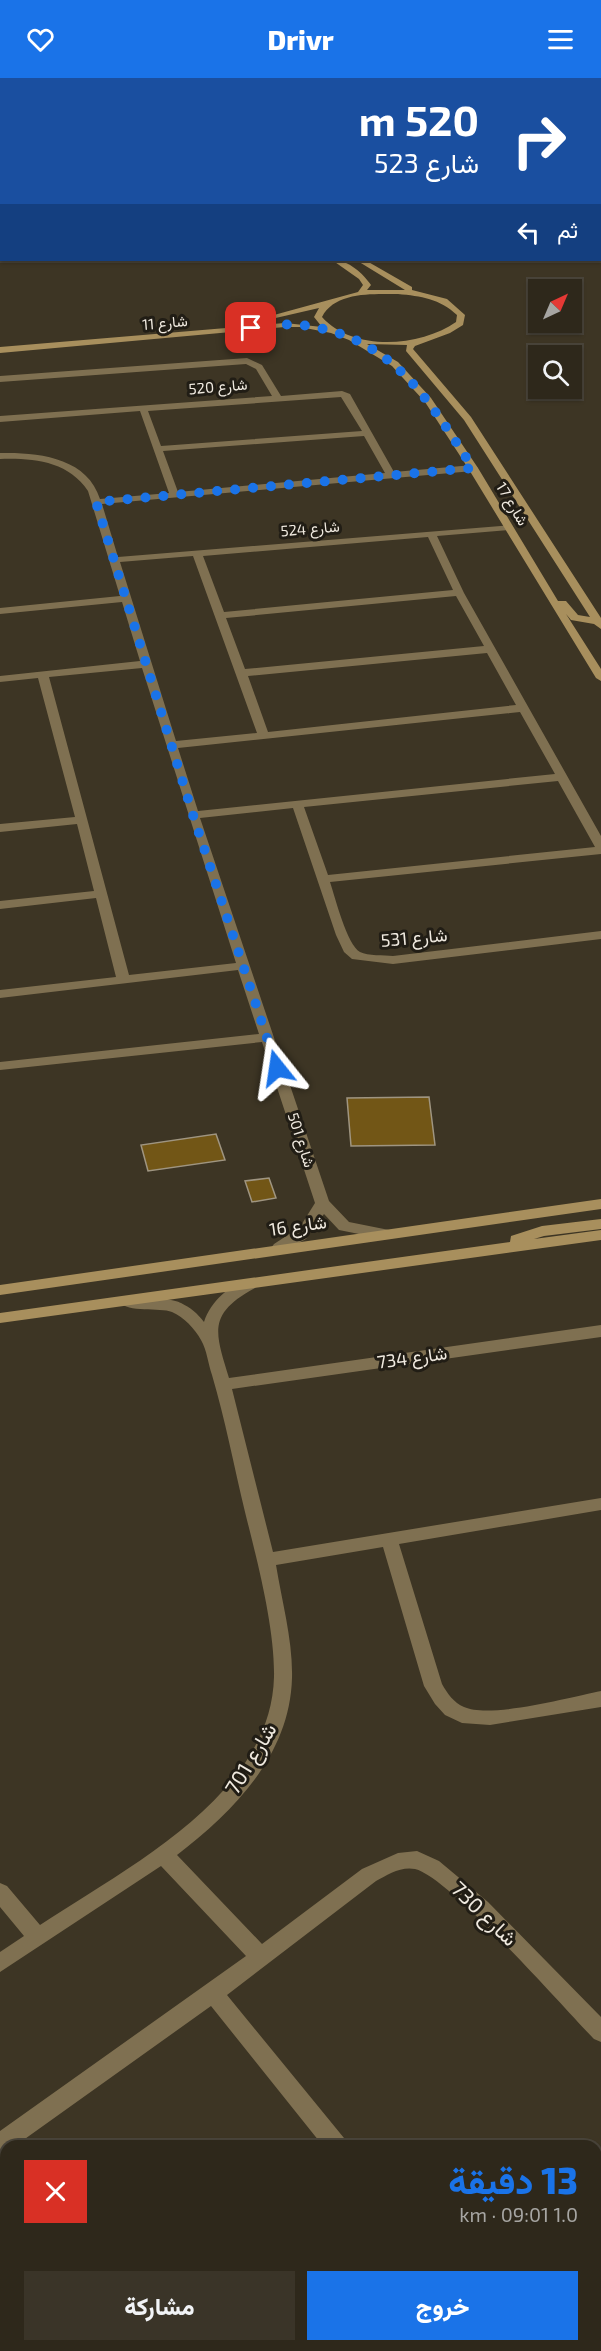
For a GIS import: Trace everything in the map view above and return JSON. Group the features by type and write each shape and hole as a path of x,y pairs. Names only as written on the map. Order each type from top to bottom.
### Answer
{"street":[{"path":"338,261 362,277 367,285 360,294"},
{"path":"352,339 387,343 422,341 446,333 460,322 461,315 455,307 391,281 361,261"},
{"name":"شارع 11","path":"0,341 237,322 277,316 360,294 393,292 426,296"},
{"path":"328,303 320,310 318,317 322,325 331,332"},
{"name":"شارع 11","path":"0,350 285,325 300,325 352,339"},
{"name":"شارع 17","path":"352,339 380,353 411,379 428,400 473,468 601,678"},
{"name":"شارع 17","path":"422,341 412,344 409,349 468,419 599,624"},
{"path":"0,379 247,361 260,367 277,397"},
{"name":"شارع 520","path":"0,419 342,394 347,396 392,476"},
{"path":"143,408 175,496"},
{"path":"158,449 367,433"},
{"name":"شارع 501","path":"0,456 30,457 66,466 87,480 96,502 124,599 147,664 242,966 268,1037 322,1203 344,1226 384,1234"},
{"path":"96,502 473,468"},
{"name":"شارع 524","path":"113,560 509,527"},
{"path":"324,879 601,849 459,593 431,533"},
{"path":"197,553 264,735"},
{"path":"538,578 548,582 569,614 581,620 599,624"},
{"path":"220,615 459,593"},
{"path":"0,611 124,599"},
{"path":"242,673 491,649"},
{"path":"0,679 147,664"},
{"path":"43,675 124,980"},
{"path":"173,745 524,708"},
{"path":"193,815 298,806 562,777"},
{"name":"شارع 531","path":"298,806 349,949 357,956 373,960 393,960 601,935"},
{"path":"0,828 81,820"},
{"path":"0,905 101,894"},
{"path":"0,994 242,966"},
{"path":"0,1066 268,1037"},
{"path":"279,1248 304,1234 313,1225 322,1203"},
{"name":"شارع 16","path":"0,1290 279,1248 601,1204"},
{"path":"485,1251 542,1231 601,1224"},
{"path":"0,1318 601,1235"},
{"name":"شارع 701","path":"0,1963 163,1854 208,1820 241,1784 272,1734 279,1711 283,1677 279,1636 266,1560 223,1384 209,1339 210,1321 216,1309 230,1295 250,1284"},
{"name":"شارع 701","path":"122,1302 174,1306 190,1315 209,1339"},
{"name":"شارع 734","path":"223,1384 601,1331"},
{"path":"266,1560 601,1504"},
{"path":"389,1539 433,1686 444,1704 463,1716 492,1718 601,1699"},
{"path":"163,1854 261,1957"},
{"name":"شارع 730","path":"6,2140 213,1993 369,1875 396,1861 419,1860 458,1885 601,2032"},
{"path":"0,1892 38,1938"},
{"path":"213,1993 331,2140"}],"building":[{"path":"429,1097 435,1145 351,1146 347,1098"},
{"path":"216,1134 225,1160 148,1171 141,1145"},
{"path":"269,1178 276,1198 252,1202 245,1181"}],"route":[{"path":"251,328 300,325 341,335 369,346 395,364 411,379 428,400 473,468 96,502 124,599 173,745 193,815 277,1068"}]}
